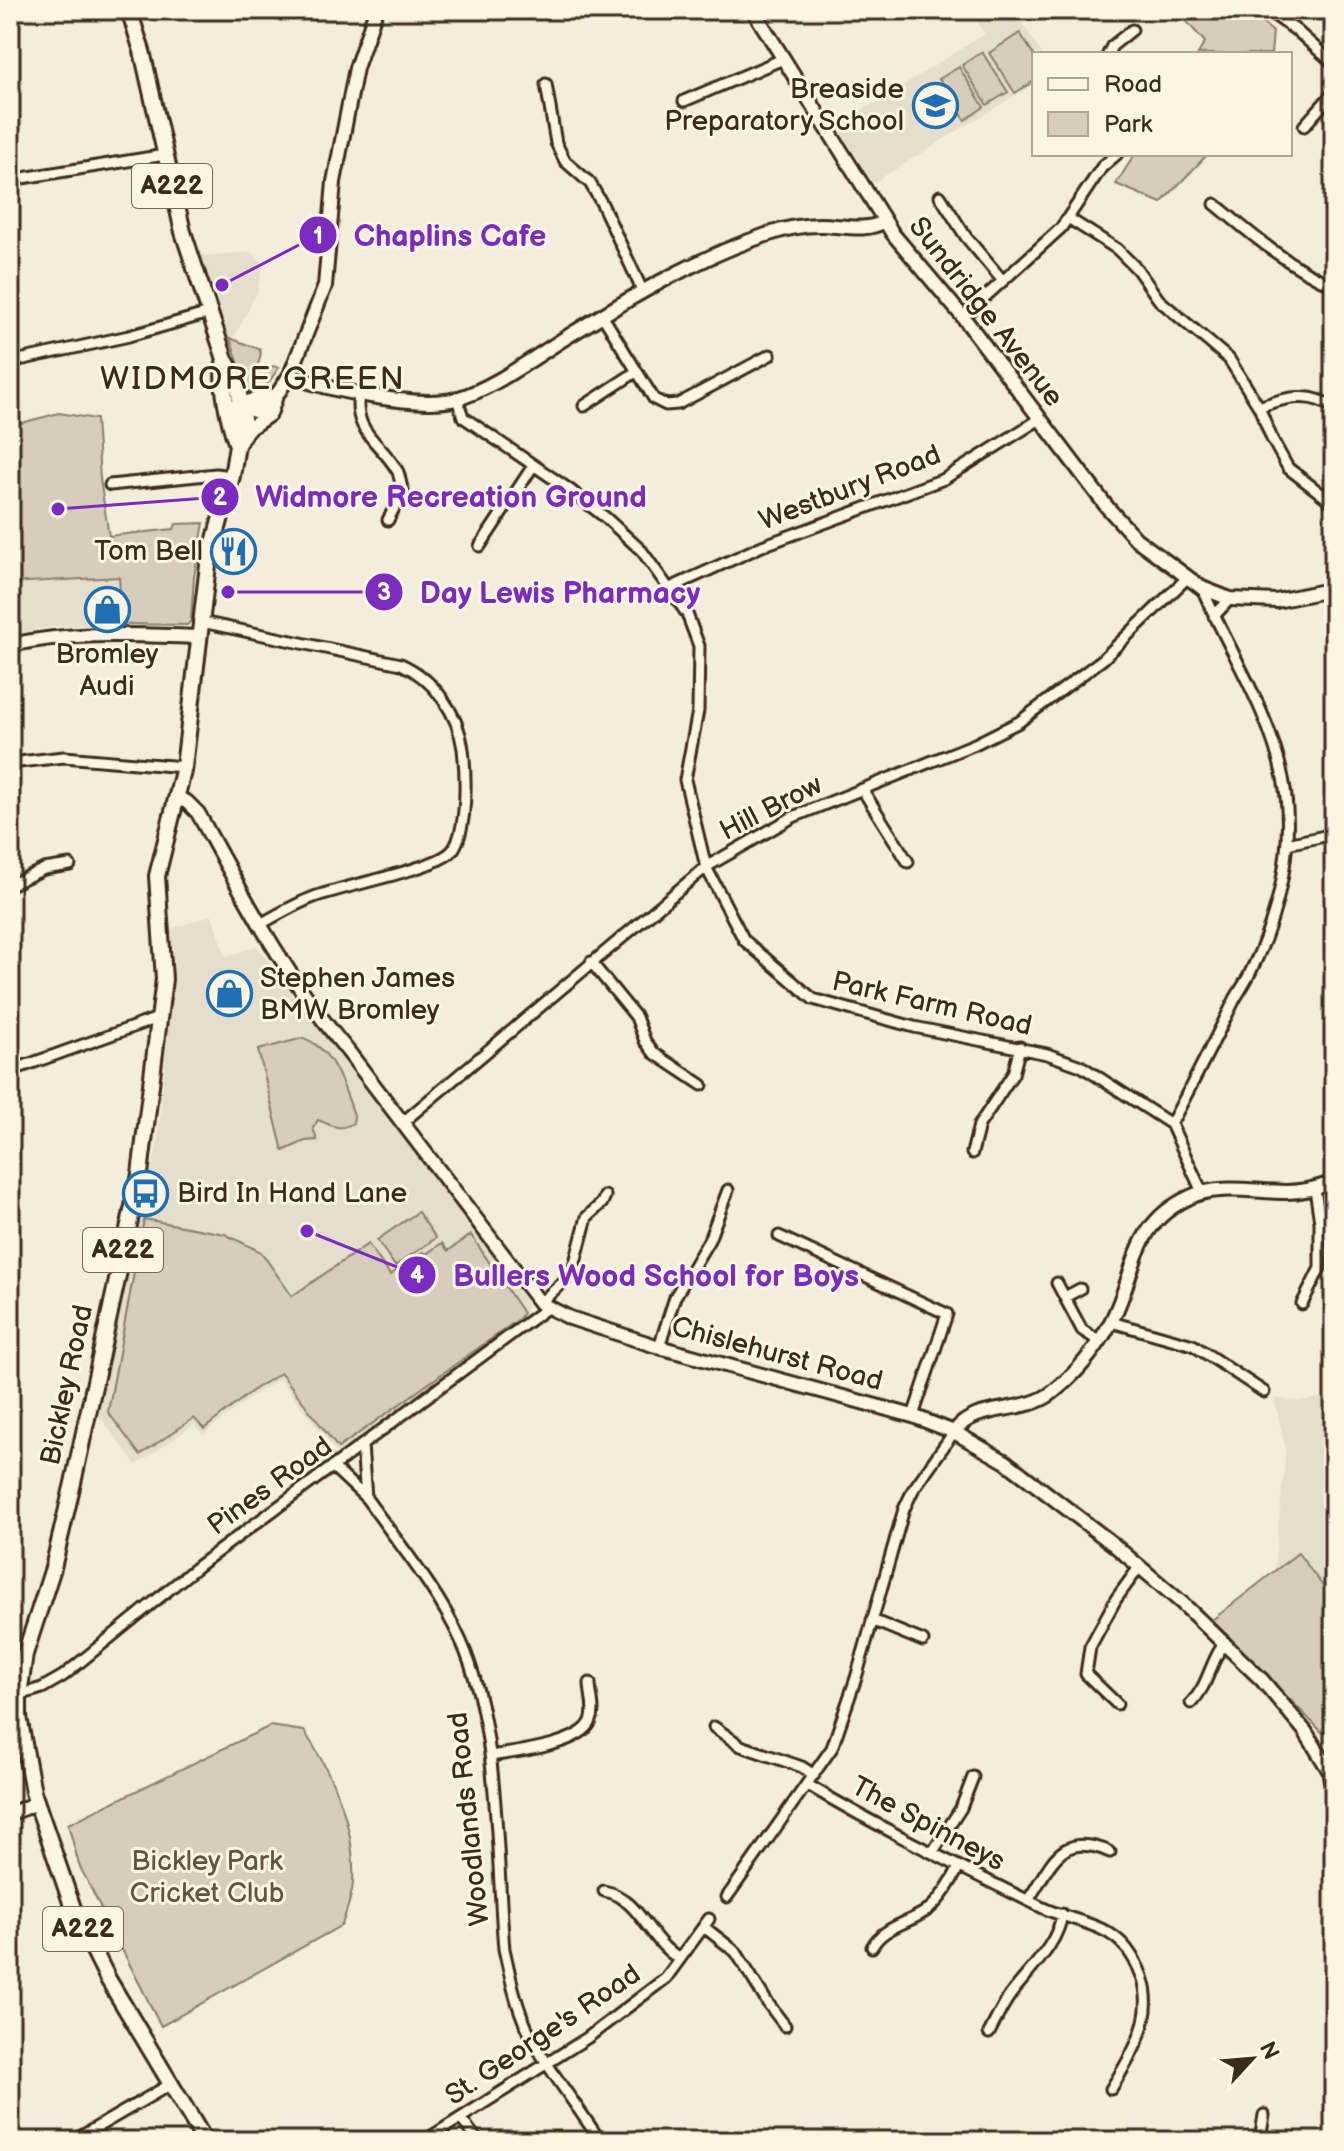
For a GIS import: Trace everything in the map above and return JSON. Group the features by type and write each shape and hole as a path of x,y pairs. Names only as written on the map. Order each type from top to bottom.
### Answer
{"main road":[{"name":"A222","path":"129,10 142,51 183,232 225,359 233,369 235,407 231,429 237,445"},
{"name":"A222","path":"177,798 184,767 208,565 232,476 237,445 245,431 235,407"},
{"name":"Bickley Road","path":"14,1695 59,1540 140,1174 164,979 157,876 162,845 177,798"},
{"name":"A222","path":"14,1695 36,1803 81,1926 108,1979 205,2141"}],"street":[{"path":"245,431 270,414 290,375 325,286 334,182 356,68 376,10"},
{"path":"753,10 885,221"},
{"path":"1267,10 1297,31 1334,64"},
{"path":"1109,52 1132,30"},
{"path":"684,101 783,59"},
{"path":"546,84 556,143 565,161 590,183 596,193 643,292"},
{"path":"1304,126 1334,92"},
{"path":"10,180 165,155"},
{"path":"963,317 1061,228 1102,167 1115,156"},
{"path":"940,196 966,237 1003,281"},
{"path":"1215,204 1271,251 1334,286"},
{"path":"1068,218 1117,249 1137,269 1159,300 1229,359 1259,407 1288,468 1333,503"},
{"name":"Sundridge Avenue","path":"290,375 359,393 422,402 457,399 499,379 643,292 732,249 796,227 874,227 885,221 903,247 963,317 1107,507 1136,539 1202,588 1230,599 1276,601 1334,589"},
{"path":"10,362 129,336 209,313"},
{"path":"602,315 654,399 666,405 678,404 770,355"},
{"path":"584,406 636,372"},
{"path":"359,393 357,409 361,424 398,472 403,491 388,520"},
{"path":"1259,407 1286,397 1307,398 1327,403 1334,409"},
{"path":"235,407 252,398 274,401"},
{"name":"Park Farm Road","path":"457,399 463,417 570,490 642,551 687,614 699,646 698,711 685,780 706,867 744,940 813,999 914,1027 1020,1047 1081,1066 1171,1124"},
{"name":"Westbury Road","path":"670,588 762,546 944,479 1040,419"},
{"path":"480,546 533,466"},
{"path":"110,485 216,474 232,476"},
{"name":"Hill Brow","path":"402,1123 706,867 793,817 975,744 1019,722 1103,659 1187,578"},
{"path":"1202,588 1243,672 1272,743 1283,777 1288,808 1287,844 1276,904 1263,944 1171,1124 1202,1192"},
{"path":"1214,616 1230,599"},
{"path":"10,645 44,637 200,629 401,664 415,671 434,689 454,719 462,742 465,772 462,826 456,844 448,855 415,868 310,898 259,925"},
{"path":"10,763 64,757 184,767"},
{"path":"862,789 908,862"},
{"name":"Chislehurst Road","path":"177,798 187,802 198,813 259,925 313,1010 529,1291 544,1306 570,1318 659,1347 913,1416 954,1432 1006,1462 1140,1566 1225,1642 1305,1731 1329,1770 1334,1793"},
{"path":"1287,844 1334,834"},
{"path":"10,885 44,869 70,865"},
{"path":"591,962 636,1017 645,1041 654,1053 702,1085"},
{"path":"10,1071 158,1018"},
{"path":"972,1153 979,1125 997,1103 1013,1074 1020,1047"},
{"path":"727,1897 832,1748 840,1731 904,1509 913,1490 963,1420 1015,1408 1051,1394 1076,1370 1111,1322 1143,1236 1165,1212 1202,1192 1289,1192 1315,1189 1334,1182"},
{"path":"1302,1304 1320,1268 1320,1222 1315,1189"},
{"path":"659,1347 675,1297 709,1240 728,1190"},
{"name":"Pines Road","path":"14,1695 42,1688 63,1676 198,1566 544,1306 572,1274 587,1217 605,1196"},
{"path":"779,1236 947,1314 913,1416"},
{"path":"1057,1283 1082,1330 1099,1341"},
{"path":"1065,1297 1080,1289"},
{"path":"1111,1322 1193,1345 1264,1392"},
{"path":"362,1445 366,1498"},
{"name":"Woodlands Road","path":"333,1467 366,1498 444,1609 462,1642 471,1666 491,1756 504,1949 520,2011 548,2064 600,2141"},
{"path":"1117,1704 1086,1674 1090,1647 1116,1599 1140,1566"},
{"path":"872,1620 923,1641"},
{"path":"1191,1703 1202,1692 1213,1658 1225,1642"},
{"path":"491,1756 551,1744 581,1734 593,1716 590,1683"},
{"path":"714,1727 741,1746 802,1767 814,1775"},
{"path":"932,1853 961,1808 973,1777"},
{"name":"The Spinneys","path":"808,1785 959,1867 1028,1900 1086,1922 1122,1943 1132,1957 1145,1989 1147,2014 1143,2033 1111,2089"},
{"path":"10,1814 36,1803"},
{"name":"The Spinneys","path":"1028,1900 1051,1861 1066,1850 1089,1843 1110,1852"},
{"path":"872,1947 878,1936 917,1917 937,1902 959,1867"},
{"path":"604,1891 625,1899 666,1951 678,1958"},
{"path":"989,2033 1009,1997 1054,1939 1062,1914"},
{"name":"St. George's Road","path":"424,2141 587,2038 666,1978 707,1923 736,1952 785,2026"},
{"path":"73,2141 171,2084"},
{"path":"1263,2141 1260,2140 1264,2115"},
{"path":"461,2119 478,2141"}],"shaded area":[{"name":"Breaside Preparatory School","path":"985,10 1014,10 1041,52 1032,52 1032,85 873,183 837,126 985,34 975,19"},
{"path":"251,252 263,263 258,290 236,334 227,339 199,256"},
{"path":"119,577 122,624 58,626 10,635 10,583"},
{"path":"212,915 226,957 257,946 522,1293 527,1306 526,1314 522,1321 337,1454 280,1379 258,1392 203,1435 194,1425 136,1465 97,1413 157,1147 174,966 171,929"},
{"path":"1334,1396 1334,1485 1320,1487 1326,1514 1334,1522 1334,1751 1329,1750 1313,1723 1279,1681 1260,1602 1252,1588 1274,1572 1286,1450 1274,1398 1297,1401"}],"green space":[{"path":"1176,10 1248,10 1273,32 1271,52 1199,52 1205,42"},
{"path":"1020,33 1032,52 1032,82 1015,93 989,53"},
{"path":"982,52 1008,92 987,105 962,65"},
{"path":"959,67 984,107 965,120 939,79"},
{"path":"1134,156 1206,156 1161,203 1116,184"},
{"path":"230,338 259,349 257,369 266,371 269,366 279,367 265,388 251,389 246,385"},
{"path":"59,413 96,419 100,479 109,536 174,529 176,524 204,523 194,577 191,621 187,625 122,624 119,577 10,583 10,426"},
{"path":"303,1038 330,1059 354,1115 353,1123 339,1127 318,1120 313,1128 317,1140 305,1141 283,1151 258,1050"},
{"path":"418,1212 436,1238 395,1266 377,1240"},
{"path":"144,1219 225,1234 261,1252 292,1296 368,1244 390,1275 423,1252 426,1254 442,1243 448,1251 471,1235 523,1313 519,1319 338,1448 281,1373 256,1388 204,1429 194,1418 140,1455 108,1412"},
{"path":"1298,1553 1334,1601 1334,1734 1322,1732 1212,1620"},
{"name":"Bickley Park Cricket Club","path":"270,1726 304,1731 325,1766 341,1803 353,1862 352,1888 342,1925 161,2026 79,1865 68,1824"}],"place":[{"name":"Breaside Preparatory School","path":"935,105"},
{"name":"Chaplins Cafe","path":"222,285"},
{"name":"Widmore Recreation Ground","path":"58,509"},
{"name":"Tom Bell","path":"234,551"},
{"name":"Day Lewis Pharmacy","path":"228,592"},
{"name":"Bromley Audi","path":"107,609"},
{"name":"Stephen James BMW Bromley","path":"229,994"},
{"name":"Bird In Hand Lane","path":"146,1193"},
{"name":"Bullers Wood School for Boys","path":"307,1231"}],"district":[{"name":"WIDMORE GREEN","path":"253,379"}]}
